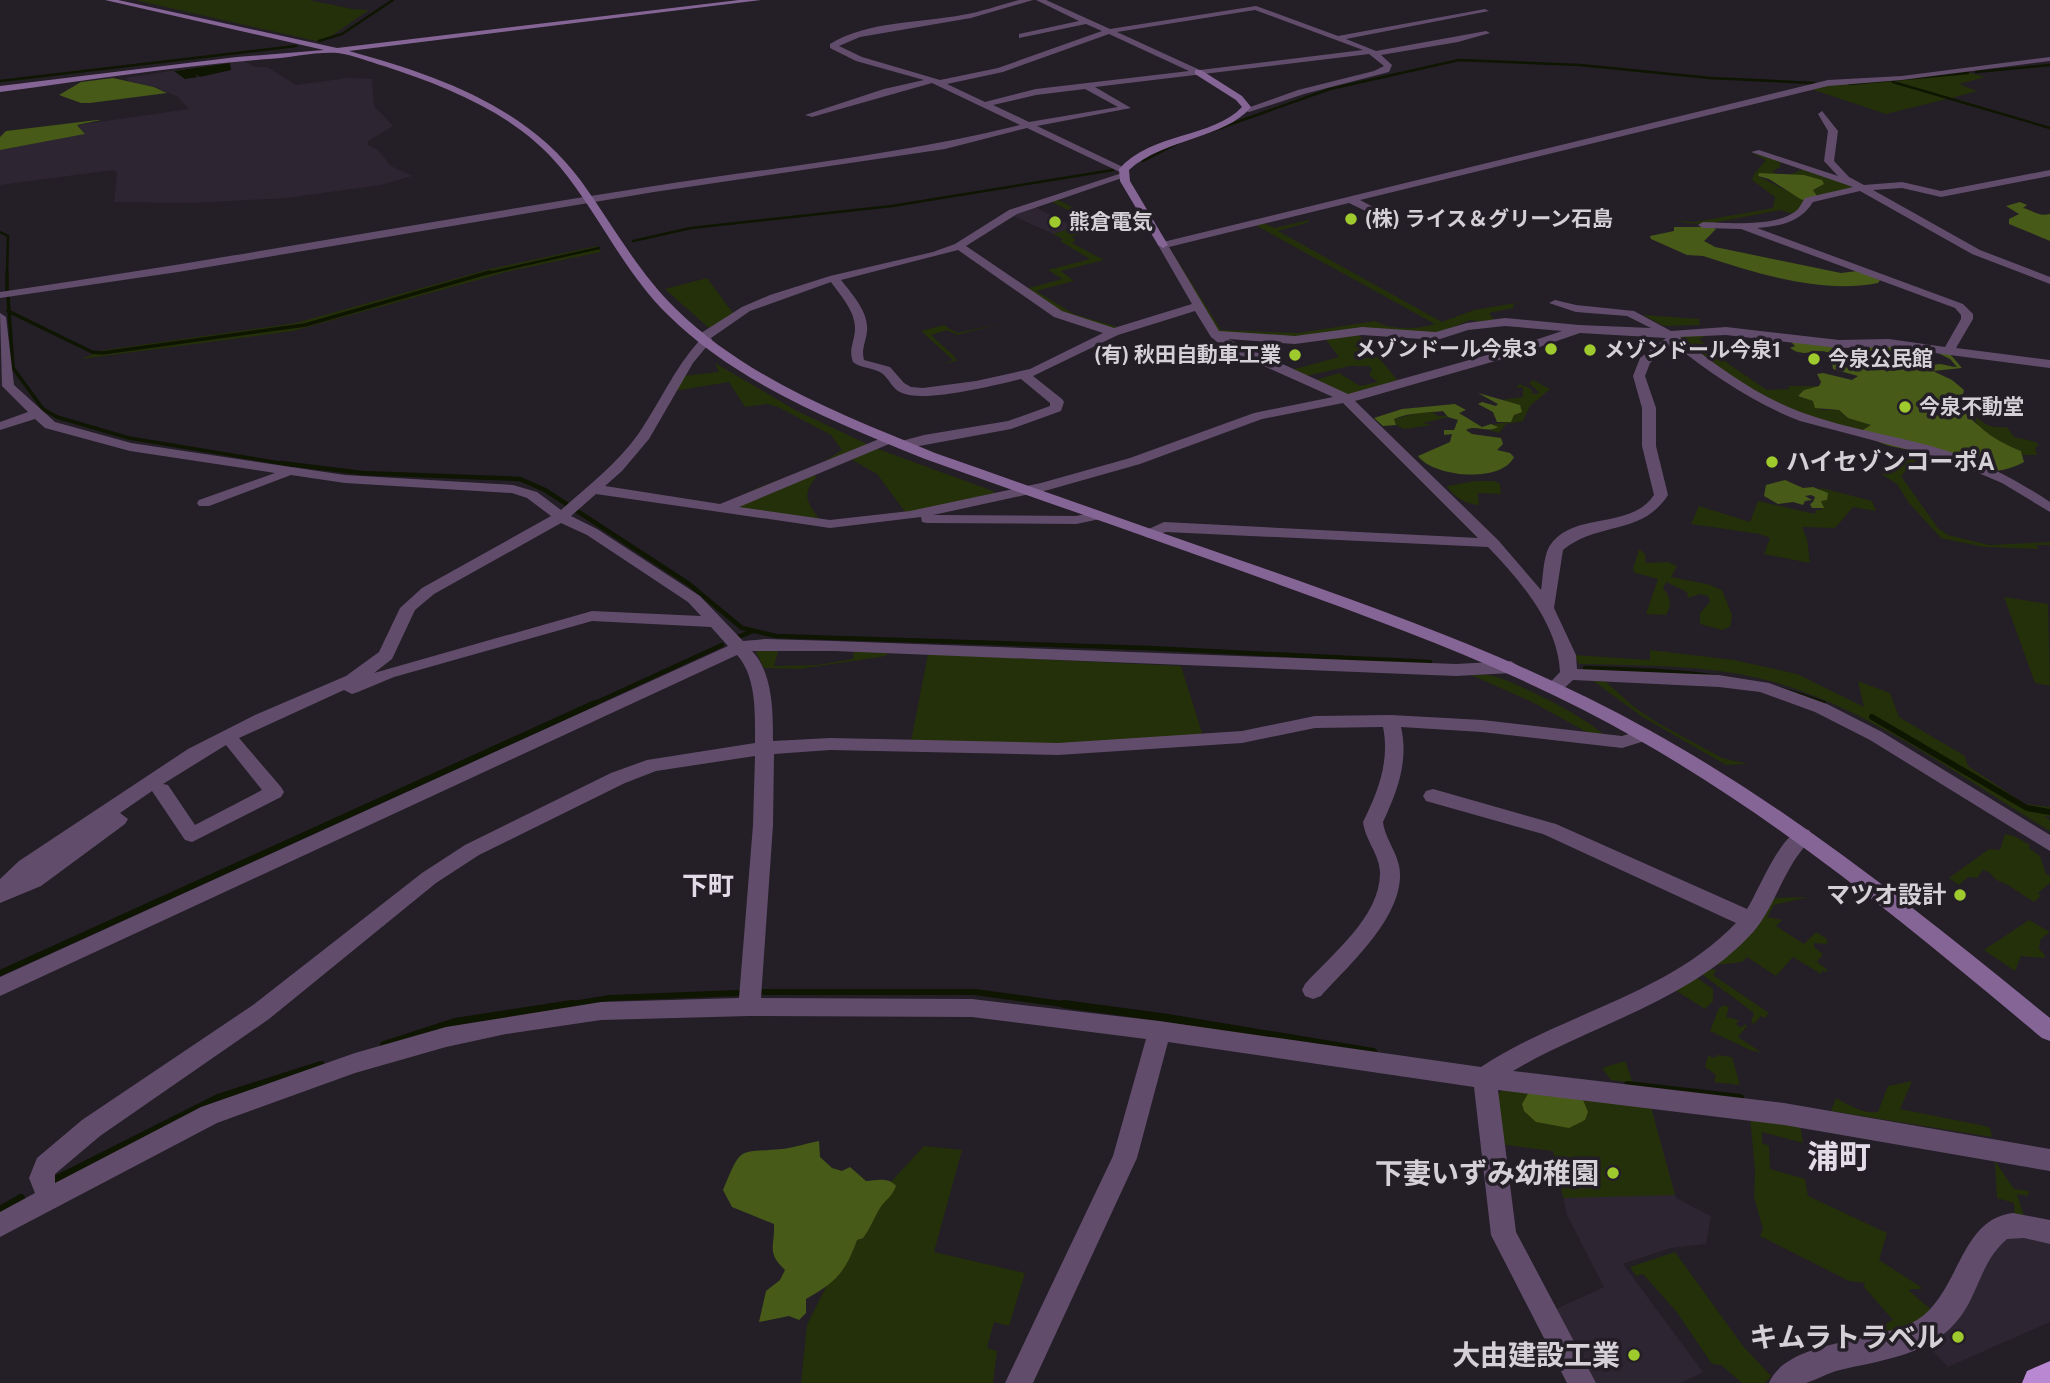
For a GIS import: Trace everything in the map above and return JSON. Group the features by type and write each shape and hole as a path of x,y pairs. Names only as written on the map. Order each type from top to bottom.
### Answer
{"highway":[{"path":"2039,1383 2050,1378"}],"street":[{"path":"109,0 339,50 429,78 499,113 530,134 562,163 643,281 704,339 789,392 904,445 1419,628 1554,688 1645,735 1729,785 1802,835 1880,893 2050,1031"},
{"path":"0,89 237,59 339,50 757,0"},
{"path":"1028,0 967,16 849,38 834,46 859,59 935,81 1123,173 1215,334 1230,346 1345,398 1514,565 1546,608 1568,655 1569,674"},
{"path":"1040,0 1198,72 1239,98 1246,104 1246,110"},
{"path":"0,893 26,866 195,753 261,719 352,680 386,655 408,608 428,591 563,516 595,489 634,450 704,339 759,303 834,278 920,259 959,246 1014,211 1123,173 1134,158 1161,144 1236,118 1246,110 1301,92 1386,70 1387,63 1374,53 1259,3 1110,31 1000,70 887,91 809,115"},
{"path":"1339,38 1485,11"},
{"path":"1022,36 1087,21"},
{"path":"986,104 1086,86 1374,53 1486,33"},
{"path":"1163,245 1828,83 1902,78 2050,59"},
{"path":"1102,94 1129,90 1117,82"},
{"path":"0,295 178,269 589,200 953,144 1029,125 1127,108 1086,86"},
{"path":"1822,114 1833,131 1829,161 1838,172 1976,252 2050,281"},
{"path":"1756,152 1858,186"},
{"path":"1703,225 1744,226 1791,218 1804,210 1809,200 1858,186 1907,185 1941,194 2050,173"},
{"path":"1350,200 1386,218"},
{"path":"1744,226 1959,306 1967,314 1967,319 1949,350"},
{"path":"959,246 1058,314 1114,332"},
{"path":"834,278 859,320 861,330 856,346 857,358 863,363 886,370 903,389 934,391 1024,375 1114,332 1198,306"},
{"path":"1555,303 1575,310 1631,313 1670,334 1718,372 1782,409 1882,440 1968,462 2007,480 2050,508"},
{"path":"0,317 8,386 50,425 130,447 289,472 345,479 513,489 532,495 694,598 757,668 762,686 765,748 749,1007"},
{"path":"1215,334 1287,340 1362,331 1437,336 1467,327 1505,322 1544,324 1579,330 1670,334 1726,331 1839,344 1889,343 2050,364"},
{"path":"595,489 830,524 910,515 1135,461 1259,416 1345,398 1487,360 1579,330"},
{"path":"1546,608 1554,574 1556,549 1583,531 1639,516 1655,506 1661,495 1650,446 1649,408 1639,376 1644,361 1670,334"},
{"path":"904,445 1011,425 1056,408 1057,402 1024,375"},
{"path":"0,426 36,414"},
{"path":"721,509 889,439"},
{"path":"204,503 289,472"},
{"path":"910,515 958,520 1076,520 1100,515"},
{"path":"1148,533 1164,527 1493,543"},
{"path":"0,893 34,881 110,824 234,743 281,718 388,673 593,615 716,622"},
{"path":"0,987 740,647 766,644 834,646 1456,670 1511,667"},
{"path":"1554,688 1569,674 1719,681 1774,691 1821,708 1876,736 2050,844"},
{"path":"1313,990 1371,925 1387,896 1391,875 1388,858 1373,830 1373,822 1395,766 1397,752 1391,721"},
{"path":"49,1197 41,1178 46,1166 91,1128 261,1012 429,878 472,849 618,778 654,765 765,748 860,743 1058,749 1242,737 1315,722 1391,721 1537,730 1611,741 1632,741 1645,735"},
{"path":"161,790 192,835 274,792 234,743"},
{"path":"1433,796 1549,829 1750,920"},
{"path":"1484,1078 1527,1050 1661,987 1718,950 1750,920 1784,856 1802,835"},
{"path":"0,1225 209,1115 355,1063 446,1037 601,1011 955,1006 1159,1031 1484,1078 1784,1114 1925,1136 2050,1160"},
{"path":"1019,1383 1125,1158 1159,1031"},
{"path":"1484,1078 1491,1112 1499,1210 1504,1234 1582,1383"},
{"path":"1783,1383 1801,1369 1903,1340 1929,1328 1944,1316 1955,1301 1987,1239 1999,1228 2010,1226 2050,1232"}],"shaded area":[{"path":"242,60 255,67 267,67 296,85 348,78 372,79 374,106 393,126 368,141 368,145 378,150 391,166 412,176 381,185 286,198 192,203 114,202 117,172 113,170 0,185 0,150 85,134 78,125 189,109 178,97 156,87 128,81 126,78"},
{"path":"230,63 231,70 200,77 194,73 198,77 185,79 174,71"},
{"path":"1031,205 1074,227 1053,234 1009,214"},
{"name":"下妻いずみ幼稚園","path":"1651,1107 1676,1198 1711,1216 1706,1244 1670,1248 1623,1264 1703,1372 1680,1383 1582,1383 1545,1314 1604,1287 1567,1215 1553,1151 1499,1144"},
{"path":"2050,1232 2050,1322 1948,1367 1917,1334 1987,1239"}],"green space":[{"path":"135,0 309,0 369,10 330,37 316,41"},
{"path":"1967,72 1985,77 1959,84 1977,91 1952,98 2050,129 1947,99 1886,114 1811,89 1829,85"},
{"path":"113,78 154,87 167,93 90,103 81,103 59,95 81,82"},
{"path":"101,120 77,125 85,134 0,150 0,137 6,131"},
{"path":"1750,152 1789,164 1780,163 1780,167 1772,172 1782,175 1759,173 1758,176 1805,200 1802,209 1793,214 1780,210 1717,222 1722,225 1674,220 1695,222 1773,208 1775,197 1752,180 1766,160"},
{"path":"1803,169 1854,187 1817,196 1812,190 1818,188 1822,180 1791,174"},
{"path":"1759,173 1804,175 1822,180 1824,184 1813,190 1817,196 1802,200 1769,179 1758,176"},
{"path":"1056,199 1107,224 1071,237 1076,240 1072,243 1104,260 1061,271 1074,281 1036,291 1074,314 1121,328 1110,329 1085,323 1025,289 1062,279 1048,270 1090,259 1053,234 1074,227 1080,230 1096,224 1050,201"},
{"path":"2020,202 2027,205 2023,208 2038,214 2050,214 2050,241 2009,224 2009,219 2019,214 2006,206"},
{"path":"1309,220 1278,231 1442,322 1474,310 1527,301 1514,304 1513,308 1489,313 1494,320 1487,323 1470,320 1440,333 1372,330 1307,337 1218,333 1169,247 1221,330 1298,333 1375,321 1404,328 1435,324 1255,225 1263,223 1275,228"},
{"path":"1674,227 1716,229 1704,241 1715,247 1841,273 1857,271 1880,280 1878,283 1856,286 1812,284 1703,256 1687,255 1651,239 1650,236 1674,231"},
{"path":"597,246 601,252 510,271 293,331 81,359 104,350 296,323 490,269"},
{"path":"707,278 733,313 710,329 665,289"},
{"path":"1643,315 1699,319 1700,325 1664,326"},
{"path":"1004,323 957,335 947,330 931,335 957,361 943,364 953,360 921,331 944,325 957,333"},
{"path":"1357,333 1375,353 1354,359 1378,357 1399,382 1350,396 1316,380 1339,373 1360,386 1378,382 1369,375 1372,370 1369,366 1350,366 1306,376 1291,370 1339,357 1324,337"},
{"path":"1677,335 1706,336 1699,339 1730,365 1767,390 1790,389 1788,386 1819,386 1804,390 1798,396 1813,401 1821,410 1839,410 1848,418 1872,425 1863,431 1796,414 1722,374"},
{"path":"1791,342 1841,346 1843,352 1857,354 1855,350 1859,345 1886,346 1912,353 1924,365 1957,367 1950,359 1936,352 1950,354 1962,368 1933,371 1952,380 1964,390 1963,394 1951,399 1952,403 1969,410 1966,414 1990,435 2021,451 2024,462 2002,470 1978,472 1948,458 1890,446 1870,437 1863,430 1871,425 1848,418 1839,410 1815,408 1813,401 1798,396 1804,390 1819,386 1821,382 1817,374 1852,380 1858,376 1833,369 1832,362 1839,355 1821,351 1797,352 1790,348 1795,346"},
{"path":"715,363 797,411 869,445 814,470 744,493 819,465 842,450 831,435 778,407 767,404 745,407 729,382 674,391 683,376 719,372"},
{"path":"1533,380 1550,389 1530,406 1523,421 1506,424 1499,433 1489,430 1497,427 1494,424 1510,422 1511,417 1519,413 1514,404 1500,400 1523,397 1523,387 1515,388 1520,384 1531,389 1533,394 1540,393 1529,383"},
{"path":"1478,393 1520,405 1522,412 1514,415 1511,422 1497,422 1493,412 1478,404 1498,404"},
{"path":"1455,404 1466,410 1459,413 1482,427 1491,424 1498,427 1490,430 1466,430 1472,434 1501,438 1503,444 1497,450 1510,453 1514,457 1507,466 1482,474 1467,474 1452,473 1426,463 1418,456 1450,442 1452,434 1444,435 1444,430 1454,430 1458,420 1448,417 1443,411 1400,417 1394,419 1396,425 1383,426 1374,418 1402,409"},
{"path":"1430,410 1438,416 1448,417 1423,423 1432,425 1404,429 1396,425 1394,419"},
{"path":"1966,413 1988,425 2007,427 2014,437 2036,442 2039,445 2035,448 2037,455 2023,455 2021,451 2003,444 1978,428 1975,419"},
{"path":"878,449 995,493 906,513 877,474 849,458"},
{"path":"1917,451 1924,452 1901,476 1938,528 1948,535 1989,545 2050,542 2050,545 2036,545 2039,549 1984,547 1941,538 1909,503 1897,484 1881,474 1894,470"},
{"path":"813,475 817,476 807,494 820,520 735,508"},
{"path":"1785,480 1803,488 1813,487 1828,493 1827,500 1821,501 1824,508 1812,508 1810,504 1815,497 1811,495 1805,496 1812,500 1805,501 1803,505 1793,502 1778,504 1764,496 1766,485"},
{"path":"1495,481 1500,484 1501,494 1478,493 1479,505 1475,505 1456,496 1447,486"},
{"path":"1819,489 1872,501 1876,511 1853,507 1835,528 1802,527 1807,539 1810,563 1764,554 1770,538 1760,534 1691,524 1699,506 1750,522 1758,501 1815,514 1816,510 1822,510 1821,501 1827,499 1827,494"},
{"path":"1639,549 1645,554 1646,563 1668,562 1677,566 1671,577 1707,584 1722,590 1732,615 1730,627 1722,630 1700,624 1700,613 1710,602 1708,596 1700,594 1688,598 1687,592 1666,582 1663,588 1670,605 1666,615 1646,614 1658,579 1635,573 1633,569"},
{"path":"2004,597 2048,604 2050,686 2035,683"},
{"path":"779,648 774,666 817,665 853,659 854,650 888,651 886,656 799,669 764,668 756,652 759,649"},
{"path":"1650,650 1734,660 1797,674 1864,707 1858,681 1890,693 1899,717 1965,756 1968,766 2025,804 2050,807 2050,817 2044,816 2050,820 2050,831 1914,746 1842,708 1806,693 1770,681 1723,671 1579,664 1574,655 1650,660"},
{"path":"928,654 1181,666 1203,736 1053,746 911,741"},
{"path":"1471,675 1490,675 1517,685 1584,720 1603,735 1592,735 1532,702"},
{"path":"1592,680 1604,680 1634,707 1658,723 1722,758 1748,764 1726,765 1641,716"},
{"path":"2005,834 2030,845 2029,848 2040,856 2046,874 2050,876 2050,883 2038,893 2041,896 2034,902 1983,870 1977,878 1968,877 1959,885 1949,878 1989,849 2000,850"},
{"path":"1809,897 1774,905 1767,917 1782,920 1776,926 1804,944 1816,932 1826,938 1828,944 1814,943 1814,947 1823,954 1817,962 1828,970 1826,972 1823,970 1821,974 1793,957 1776,976 1747,957 1742,962 1715,965 1773,898"},
{"path":"2029,920 2050,932 2040,940 2039,949 2045,955 2044,958 2021,956 2015,971 1984,950"},
{"path":"1706,968 1717,970 1713,975 1769,1013 1765,1018 1761,1016 1754,1024 1751,1022 1754,1013 1699,972"},
{"path":"1693,975 1713,989 1713,1001 1705,1009 1672,988"},
{"path":"1724,1005 1729,1007 1726,1017 1739,1020 1736,1024 1741,1028 1745,1024 1747,1026 1738,1037 1762,1053 1710,1031 1719,1008"},
{"path":"1716,1055 1732,1057 1740,1085 1714,1082 1716,1075 1705,1067 1708,1056 1716,1058"},
{"path":"1625,1061 1633,1083 1611,1080 1602,1068"},
{"path":"1912,1081 1900,1109 1985,1126 1990,1128 1992,1137 1831,1111 1836,1098 1862,1110 1878,1112 1888,1086"},
{"name":"下妻いずみ幼稚園","path":"1504,1089 1651,1107 1675,1195 1563,1198 1553,1151 1499,1144 1497,1095"},
{"path":"1529,1092 1583,1100 1588,1112 1585,1120 1569,1128 1536,1122 1524,1111 1522,1104"},
{"path":"1750,1116 1800,1125 1803,1143 1762,1132 1762,1143 1769,1146 1770,1169 1805,1179 1808,1196 1887,1233 1879,1260 1921,1287 1909,1291 1934,1312 1923,1323 1856,1339 1893,1320 1864,1287 1865,1283 1849,1281 1760,1236 1763,1229 1754,1197 1755,1171"},
{"path":"819,1141 820,1157 832,1168 842,1171 850,1167 866,1181 886,1180 896,1186 863,1238 857,1240 844,1269 825,1287 806,1299 806,1313 799,1320 789,1316 759,1322 766,1291 780,1280 785,1270 773,1254 774,1224 732,1207 723,1190 734,1165 743,1154"},
{"path":"924,1146 962,1150 934,1252 1025,1273 1009,1326 994,1322 987,1348 997,1351 993,1383 801,1383 807,1325 843,1253 877,1197"},
{"path":"1995,1161 2014,1189 2029,1191 2028,1196 2017,1194 2026,1222 2015,1220 2014,1203 1997,1198"},
{"path":"1675,1252 1743,1346 1771,1376 1765,1383 1742,1383 1721,1365 1712,1364 1676,1311 1643,1274 1636,1276 1630,1267"}],"waterway":[{"path":"319,41 342,34 393,0"},
{"path":"0,81 296,46"},
{"path":"1206,133 1330,89 1459,60 1580,65 1710,78 1814,83"},
{"path":"1976,72 2050,65"},
{"path":"1849,84 1968,73"},
{"path":"1893,82 2050,128"},
{"path":"1143,161 1180,142"},
{"path":"633,241 691,228 892,206 1113,170"},
{"path":"0,232 8,236 7,274"},
{"path":"484,274 599,248"},
{"path":"9,312 92,352 102,353 305,325 490,272"},
{"path":"7,274 7,291"},
{"path":"8,296 9,312"},
{"path":"9,312 13,368 43,409 57,417 129,438 292,465"},
{"path":"281,463 362,473 520,479 545,490 689,584 742,628 776,636 1148,648 1430,662"},
{"path":"738,637 753,631"},
{"path":"591,705 722,645"},
{"path":"1585,668 1706,675 1795,693 1824,703"},
{"path":"0,973 595,703"},
{"path":"1872,717 2027,808 2050,812"},
{"path":"764,992 975,992 1077,1006"},
{"path":"560,1006 610,998 739,993"},
{"path":"384,1045 455,1022 572,1004"},
{"path":"1064,1004 1168,1018 1373,1052"},
{"path":"53,1181 218,1098 321,1065"},
{"path":"1628,1085 1740,1098"},
{"path":"0,1210 21,1198"}],"place":[{"name":"(株) ライス＆グリーン石島","path":"1351,219"},
{"name":"熊倉電気","path":"1055,222"},
{"name":"メゾンドール今泉3","path":"1551,349"},
{"name":"メゾンドール今泉1","path":"1590,350"},
{"name":"(有) 秋田自動車工業","path":"1295,355"},
{"name":"今泉公民館","path":"1814,359"},
{"name":"今泉不動堂","path":"1905,407"},
{"name":"ハイセゾンコーポA","path":"1772,462"},
{"name":"マツオ設計","path":"1960,895"},
{"name":"下妻いずみ幼稚園","path":"1613,1173"},
{"name":"キムラトラベル","path":"1958,1337"},
{"name":"大由建設工業","path":"1634,1355"}],"district":[{"name":"下町","path":"708,886"},
{"name":"浦町","path":"1839,1157"}]}
